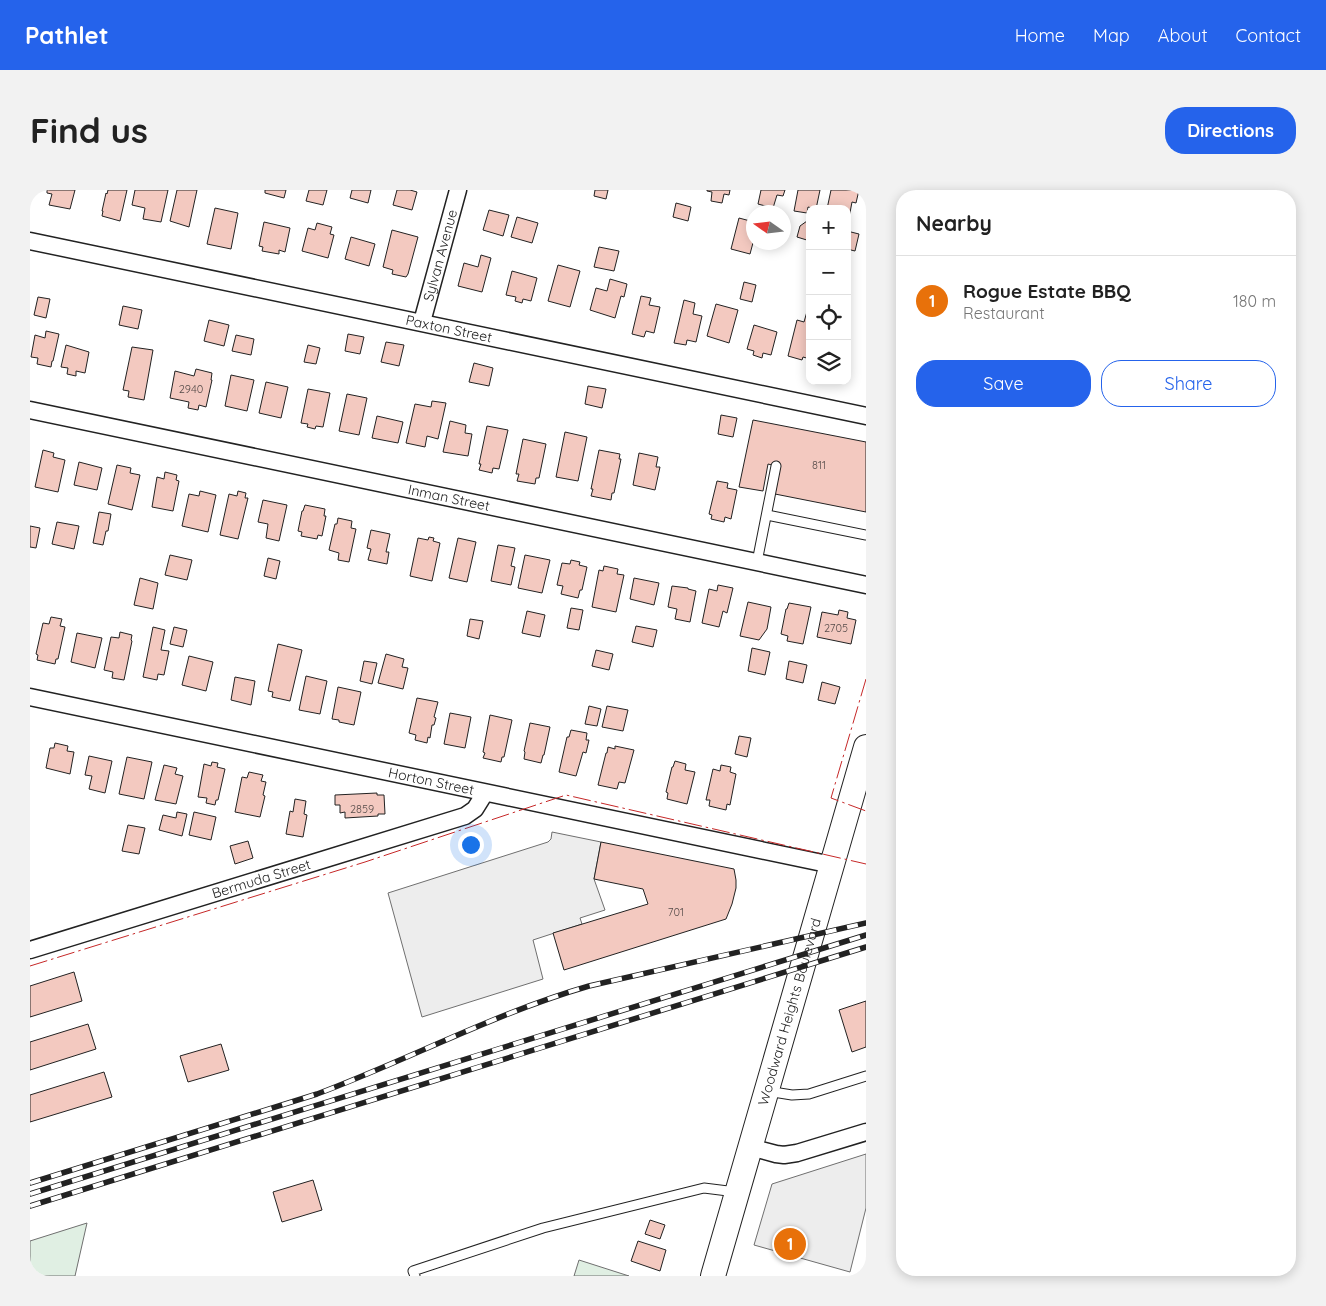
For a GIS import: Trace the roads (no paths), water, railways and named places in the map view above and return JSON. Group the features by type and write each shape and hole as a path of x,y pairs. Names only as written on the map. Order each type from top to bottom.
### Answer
{"street":[{"name":"Sylvan Avenue","path":"422,322 458,190"},
{"name":"Paxton Street","path":"30,241 866,416"},
{"name":"Inman Street","path":"30,410 866,585"},
{"name":"Horton Street","path":"30,697 832,865"},
{"name":"Woodward Heights Boulevard","path":"713,1276 866,747"},
{"name":"Bermuda Street","path":"30,950 465,816 475,809 485,793"},
{"path":"750,1147 784,1155 797,1153 866,1132"}],"lane":[{"path":"757,562 776,466"},
{"path":"767,515 866,535"},
{"path":"766,1090 792,1095 810,1094 866,1076"},
{"path":"415,1276 413,1271 543,1228 704,1188 737,1193"}],"railway":[{"path":"30,1183 317,1094 520,1009 589,986 866,923"},
{"path":"30,1194 866,935"},
{"path":"30,1206 866,947"}],"place":[{"name":"Rogue Estate BBQ","path":"790,1244"}]}
